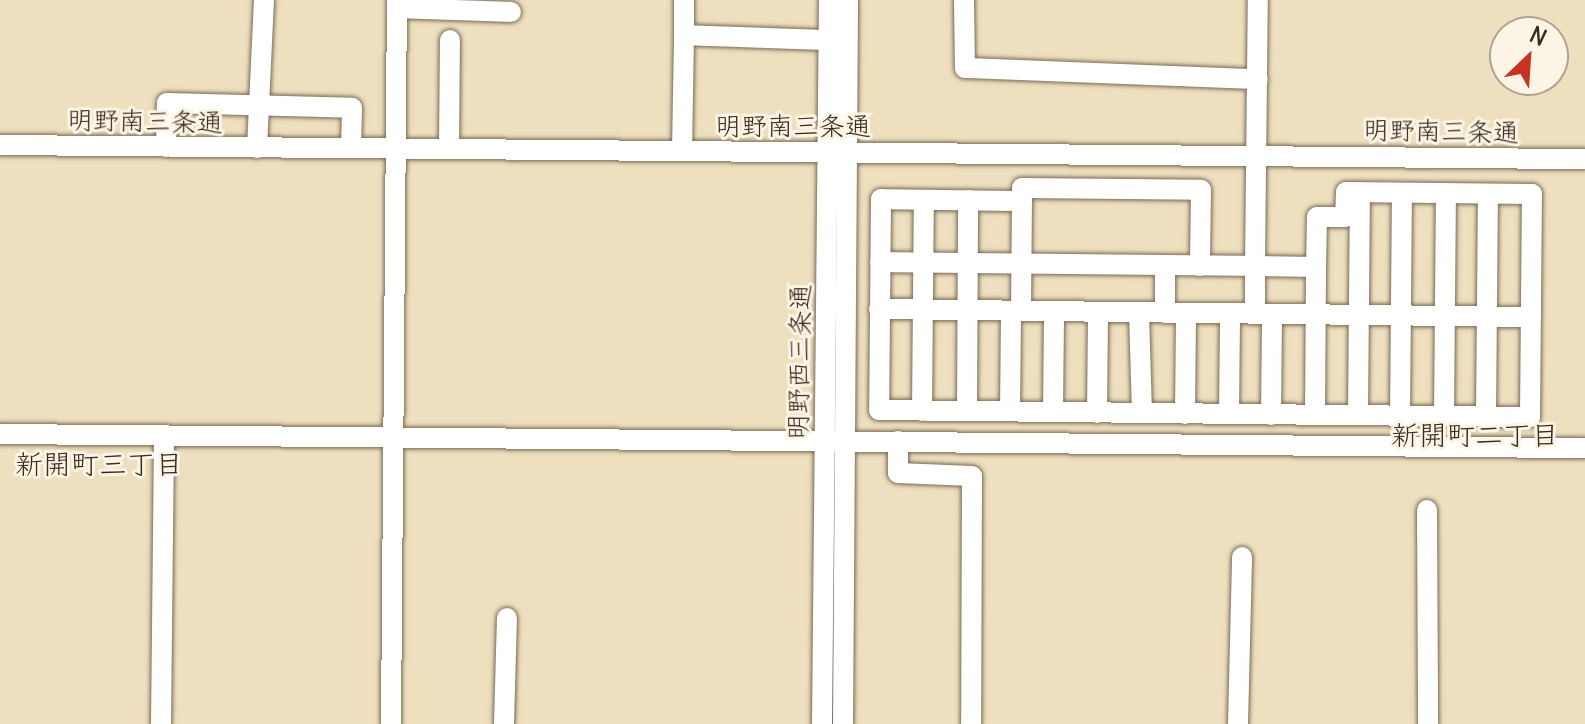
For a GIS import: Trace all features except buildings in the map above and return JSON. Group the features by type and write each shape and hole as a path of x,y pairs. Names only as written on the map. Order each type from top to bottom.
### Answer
{"street":[{"path":"257,148 264,0"},
{"path":"682,151 684,0"},
{"name":"明野西三条通","path":"829,0 837,152"},
{"name":"明野西三条通","path":"822,724 834,441 837,152 848,0"},
{"path":"964,0 965,68 1258,79"},
{"path":"1258,0 1255,266 1263,314 1271,415"},
{"path":"391,724 393,149 397,4 511,12"},
{"path":"684,35 829,40"},
{"path":"449,149 450,40"},
{"path":"166,147 167,103 352,108 351,148"},
{"name":"明野南三条通","path":"0,145 1585,159"},
{"path":"1010,411 1022,263 1022,188 1201,190 1200,266"},
{"path":"1022,201 881,199 879,410 1271,415 1530,417 1532,194 1346,192 1345,217 1317,217 1315,415"},
{"path":"1358,415 1360,192"},
{"path":"1400,416 1402,193"},
{"path":"1444,416 1446,193"},
{"path":"1486,417 1488,194"},
{"path":"922,411 924,200"},
{"path":"967,411 968,200"},
{"path":"880,262 1316,267"},
{"path":"1165,265 1165,313"},
{"path":"879,309 1531,317"},
{"path":"1053,412 1054,311"},
{"path":"1097,413 1098,312"},
{"path":"1139,312 1142,413"},
{"path":"1185,414 1186,313"},
{"path":"1229,414 1230,313"},
{"path":"0,434 1585,448"},
{"path":"161,724 164,435"},
{"name":"明野西三条通","path":"834,441 843,724"},
{"path":"898,441 898,473 972,476 971,724"},
{"path":"1427,510 1428,724"},
{"path":"1238,724 1242,557"},
{"path":"504,724 507,618"}],"district":[{"name":"新開町二丁目","path":"1475,435"},
{"name":"新開町三丁目","path":"99,464"}]}
